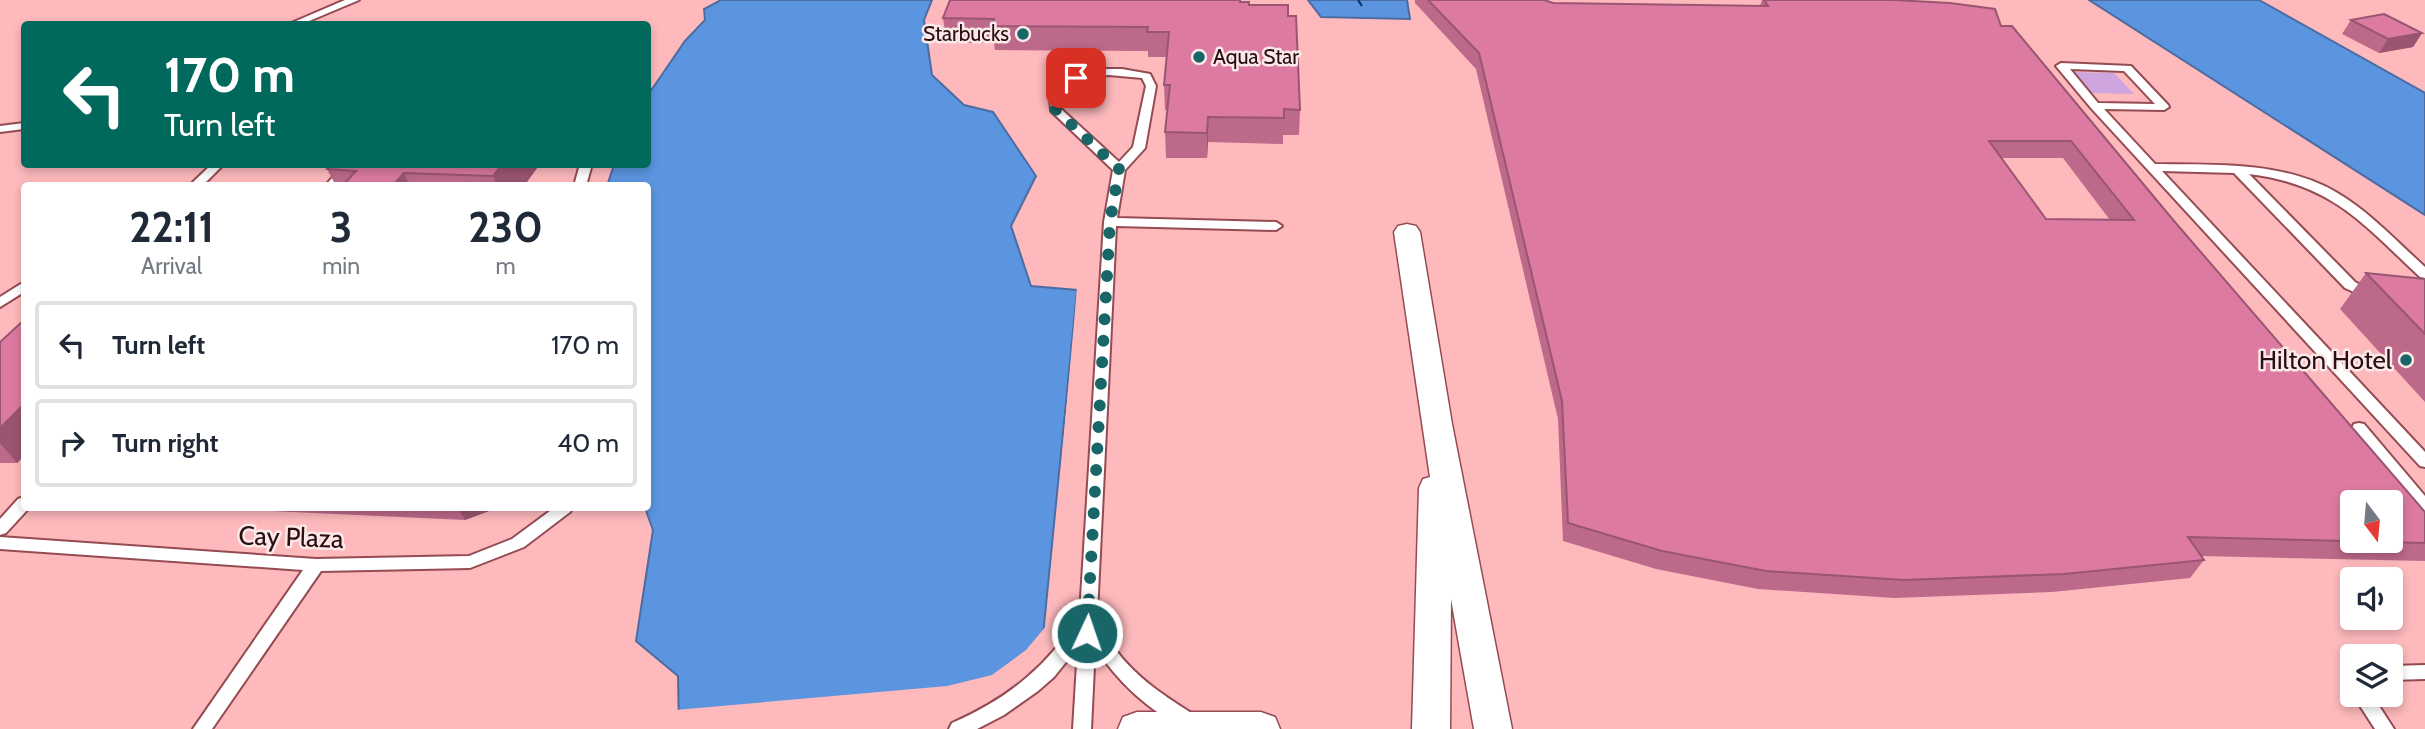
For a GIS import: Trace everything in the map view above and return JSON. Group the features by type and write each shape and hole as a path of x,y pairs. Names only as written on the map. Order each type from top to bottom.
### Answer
{"street":[{"path":"1407,232 1436,424 1493,729"},
{"path":"1431,729 1436,424"},
{"path":"1137,729 1261,729"}],"lane":[{"path":"302,21 354,0"},
{"path":"2095,106 2164,107 2127,68 2061,66 2095,106 2425,462"},
{"path":"1082,729 1110,222 1119,169 1139,148 1151,86 1146,76 1132,72 1089,73 1065,82 1055,94 1055,109 1119,169"},
{"path":"0,130 21,126"},
{"path":"2153,167 2237,169 2286,177 2331,194 2425,274"},
{"path":"199,182 215,168"},
{"path":"335,182 347,168"},
{"path":"2237,169 2350,285 2386,301"},
{"path":"1110,222 1276,226"},
{"path":"0,303 21,288"},
{"path":"2359,428 2425,507"},
{"path":"0,529 21,506"},
{"name":"Cay Plaza","path":"0,543 316,565 470,562 518,543 560,511"},
{"path":"202,729 316,565"},
{"path":"1089,614 1099,641 1120,671 1146,694 1200,729"},
{"path":"958,729 995,712 1030,689 1072,646 1089,614"},
{"path":"2403,673 2425,672"},
{"path":"2369,707 2385,729"}],"shaded area":[{"path":"2072,72 2114,73 2134,94 2090,93"}],"water":[{"path":"721,0 932,0 924,20 932,75 964,105 993,112 1036,176 1011,226 1031,286 1077,290 1035,717 679,729 678,676 636,641 653,530 646,511 651,511 651,182 608,182 613,168 651,168 651,91 685,41 705,20 704,9"},
{"path":"1308,0 1407,0 1410,19 1321,17"},
{"path":"2089,0 2259,0 2425,93 2425,215"}],"pier":[{"path":"1077,286 1080,290 1047,624 1074,323"},
{"path":"1047,625 1039,717 1041,729 675,729 675,710 947,686 992,675 1026,650"}],"building":[{"path":"950,0 1240,0 1249,2 1249,5 1288,5 1288,16 1296,16 1300,110 1284,109 1284,118 1208,117 1207,133 1165,132 1170,85 1164,85 1169,32 1147,32 1148,27 992,26 994,19 943,18"},
{"path":"1428,0 1768,6 1764,0 1894,0 1995,9 2001,26 2012,26 2174,221 2425,512 2425,543 2403,542 2403,490 2340,490 2340,541 2188,537 2204,560 2064,574 1904,580 1766,571 1662,551 1568,523 1562,401 1479,53","holes":["1989,141 2071,141 2134,220 2046,219"]},
{"path":"2384,14 2422,33 2388,39 2351,20"},
{"path":"499,168 493,176 404,173 396,182 346,182 356,171 327,169"},
{"path":"2366,273 2425,279 2425,334"},
{"path":"21,323 21,407 0,428 0,342"}],"ferry route":[{"path":"1358,0 1362,6"}],"place":[{"name":"Starbucks","path":"1023,34"},
{"name":"Aqua Star","path":"1199,57"},
{"name":"Hilton Hotel","path":"2406,360"}],"route":[{"path":"1076,78 1065,82 1055,94 1055,109 1119,169 1110,222 1087,633"}]}
